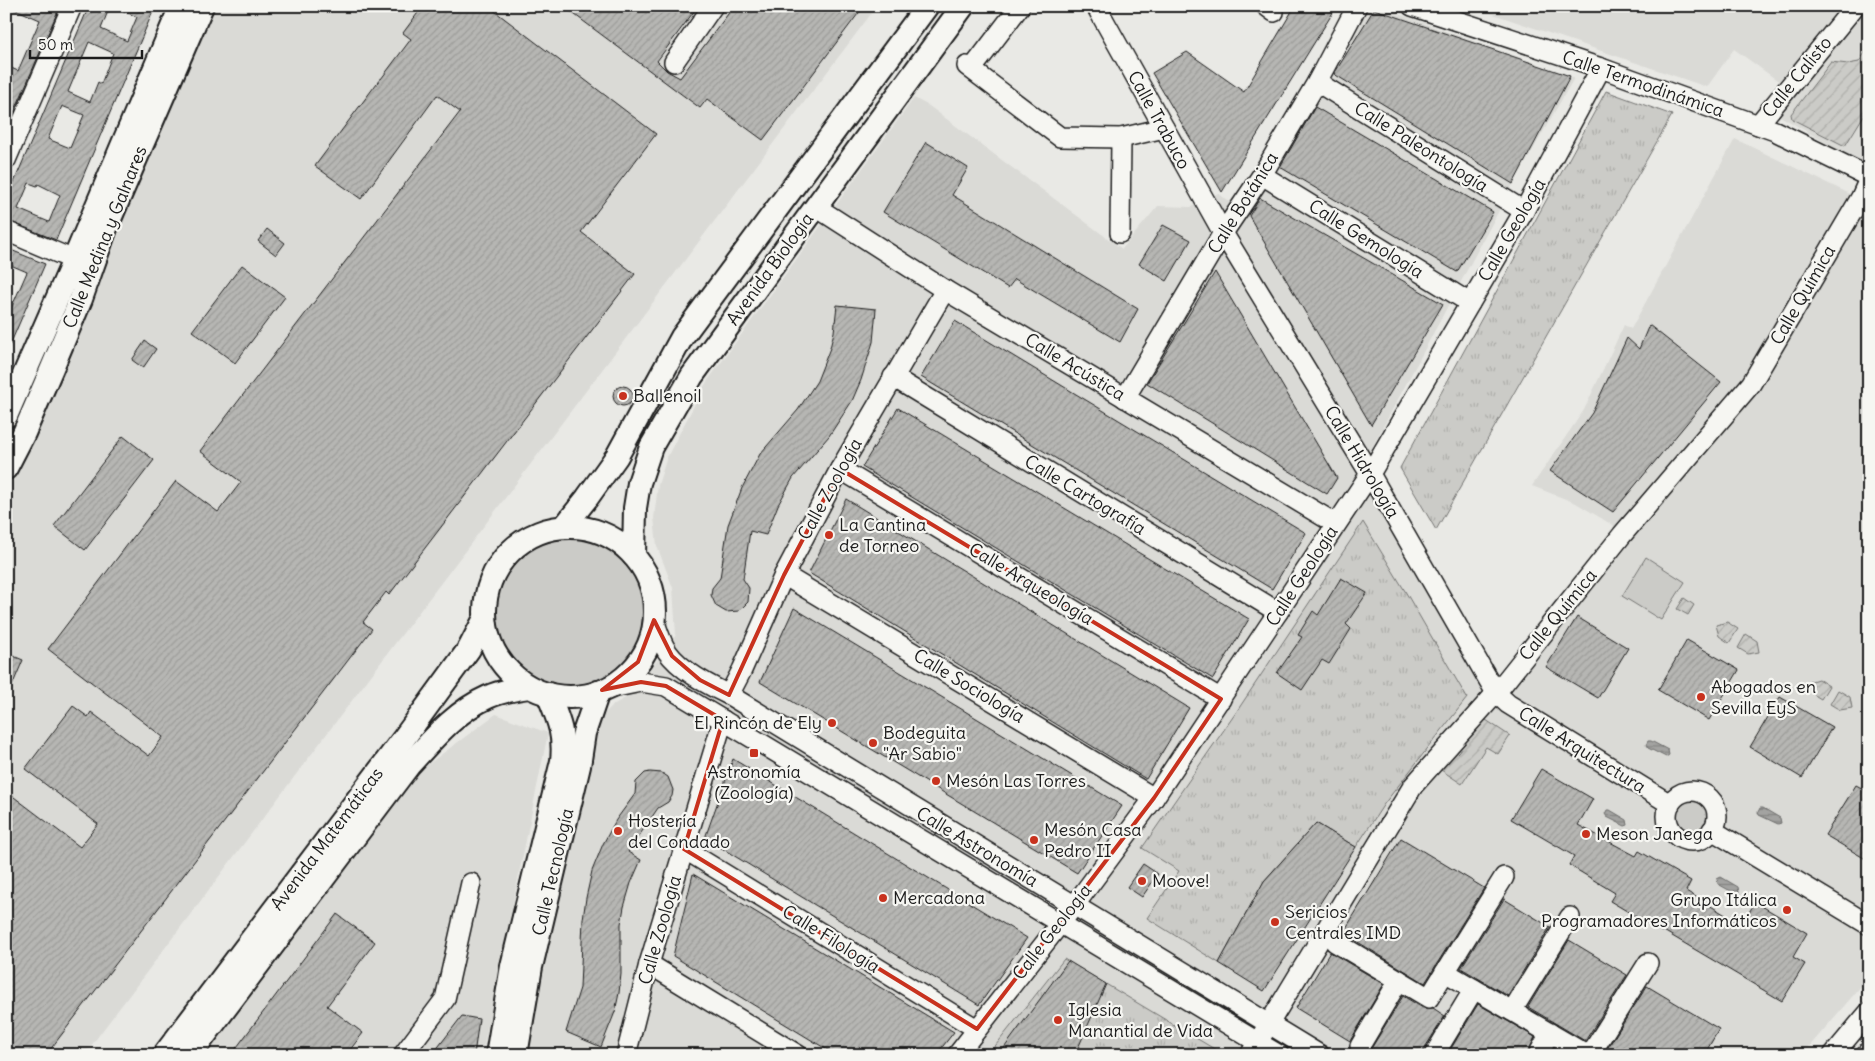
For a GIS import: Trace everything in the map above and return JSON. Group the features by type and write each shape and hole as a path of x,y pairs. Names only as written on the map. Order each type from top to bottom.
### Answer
{"main road":[{"name":"Calle Medina y Galnares","path":"6,416 181,6"},
{"name":"Calle Medina y Galnares","path":"6,468 24,433 52,368 81,299 106,228 202,6"},
{"name":"Avenida Biología","path":"564,527 616,456 682,337 927,6"},
{"name":"Avenida Biología","path":"634,556 635,508 639,483 651,447 692,376 963,6"},
{"path":"577,527 602,533 625,547 634,556 641,565 651,586 655,608 652,635 638,662 628,674 600,691 573,697 538,690 515,677 503,665 494,652 484,620 487,590 492,575 510,551 521,541 549,529 577,527"},
{"name":"Avenida Matemáticas","path":"164,1055 470,649 484,620"},
{"name":"Avenida Matemáticas","path":"190,1055 409,765 441,729 475,703 489,696 507,690 538,690"},
{"name":"Calle Tecnología","path":"497,1055 512,966 562,761 564,742 561,728 538,690"},
{"name":"Calle Tecnología","path":"516,1055 531,967 584,733 600,691"}],"street":[{"path":"6,160 72,6"},
{"path":"674,62 713,6"},
{"path":"1020,6 970,67 1060,137 1121,138 1164,128"},
{"name":"Calle Trabuco","path":"1096,6 1223,233"},
{"name":"Calle Botánica","path":"1125,398 1223,233 1262,175 1317,82 1357,6"},
{"name":"Calle Termodinámica","path":"1412,6 1601,68 1775,131 1869,178"},
{"name":"Calle Calisto","path":"1758,125 1855,6"},
{"name":"Calle Geología","path":"957,1055 1074,906 1154,798 1370,474 1524,211 1601,68"},
{"name":"Calle Paleontología","path":"1317,82 1524,211"},
{"path":"1120,233 1121,138"},
{"name":"Calle Gemología","path":"1262,175 1470,303"},
{"name":"Calle Química","path":"1254,1048 1413,786 1496,693 1622,535 1751,384 1861,196 1869,178"},
{"name":"Calle Acústica","path":"816,207 945,290 1336,524"},
{"path":"6,232 74,260"},
{"name":"Calle Hidrología","path":"1223,233 1370,474 1496,693"},
{"name":"Calle Zoología","path":"729,695 784,575 840,468 945,290"},
{"name":"Calle Cartografía","path":"893,377 1278,612"},
{"name":"Calle Arqueología","path":"840,468 1221,699"},
{"name":"Calle Sociología","path":"784,575 1154,798"},
{"name":"Calle Astronomía","path":"654,620 664,646 672,656 700,680 729,695 1320,1055"},
{"name":"Calle Astronomía","path":"600,691 640,682 666,686 1060,923 1254,1048 1279,1055"},
{"name":"Calle Arquitectura","path":"1496,693 1508,704 1670,804"},
{"name":"Calle Zoología","path":"626,1055 649,964 723,720"},
{"path":"1698,791 1712,800 1716,807 1716,823 1712,830 1700,839 1693,841 1679,837 1669,826 1667,811 1670,804 1681,793 1698,791"},
{"path":"1712,830 1869,925"},
{"name":"Calle Filología","path":"684,849 977,1029"},
{"path":"1335,942 1429,998 1504,877"},
{"path":"403,1055 444,999 471,883"},
{"path":"1512,1011 1570,917"},
{"path":"1445,972 1589,1055 1648,963"},
{"path":"649,964 798,1055"},
{"path":"1360,1046 1399,980"},
{"path":"1434,1055 1474,989"},
{"path":"1833,1055 1869,1012"},
{"path":"1538,1055 1550,1033"},
{"path":"1865,1055 1869,1050"}],"highlighted area":[{"path":"840,469 1221,699 1154,798 977,1029 684,849 723,720 666,686 641,682 602,690 638,662 654,620 672,656 700,680 729,695 784,575"}],"shaded area":[{"path":"212,6 877,6 84,1055 6,1055 6,497"},
{"path":"1363,6 1377,6 1574,78 1511,188 1359,472 1496,693 1624,532 1576,503 1532,486 1584,410 1624,325 1631,329 1735,139 1850,194 1869,207 1869,977 1802,1055 528,1055 536,1007 572,842 592,738 599,719 641,682 676,635 673,588 657,546 654,518 658,485 667,457 706,383 914,98 929,106 1122,249 1158,206 1191,207 1218,193 1236,207"},
{"path":"1470,6 1842,6 1781,83 1734,49 1707,87"},
{"path":"1864,6 1869,6 1869,168 1780,116"},
{"path":"496,714 548,733 482,1055 205,1055 423,768"},
{"path":"1648,741 1668,750 1669,755 1666,757 1648,748 1646,745"},
{"path":"1760,808 1780,818 1781,823 1778,824 1759,815"},
{"path":"1607,810 1627,820 1628,825 1625,826 1607,817 1605,814"},
{"path":"1721,877 1738,887 1739,892 1736,894 1718,884 1717,879"}],"green space":[{"path":"1869,29 1869,107 1845,146 1792,119 1791,114 1831,62 1848,64 1859,62 1868,48"},
{"path":"1606,91 1672,115 1436,530 1400,468"},
{"path":"1363,522 1467,698 1384,804 1356,847 1316,823 1264,881 1219,963 1147,918 1179,871 1142,848 1235,714"},
{"path":"562,526 578,526 610,536 624,545 636,557 645,571 651,586 655,611 651,636 645,651 636,665 624,677 610,686 595,692 578,696 562,696 530,686 516,677 504,665 495,651 489,636 485,619 485,603 495,571 504,557 516,545 530,536 545,530"},
{"path":"1646,557 1685,582 1661,620 1622,596"},
{"path":"1684,598 1694,605 1688,615 1677,609"},
{"path":"1727,622 1738,629 1729,643 1719,636 1716,625"},
{"path":"1746,634 1757,641 1759,652 1748,654 1738,648"},
{"path":"1818,679 1829,686 1821,699 1811,693 1808,682"},
{"path":"1838,690 1850,697 1852,708 1840,710 1830,704"},
{"path":"1477,714 1510,736 1498,754 1486,747 1462,784 1432,764"},
{"path":"1692,791 1710,798 1717,816 1710,834 1692,841 1674,834 1667,816 1674,798"},
{"path":"1064,959 1216,1050 1213,1055 988,1055"}],"building":[{"path":"8,6 60,6 6,131 6,98 13,84 6,81 6,74 9,67 18,71 40,20"},
{"path":"89,6 110,6 101,29 127,41 137,17 112,6 148,6 154,9 56,240 6,220 6,201","holes":["89,42 113,53 101,84 98,82 90,102 68,92","62,106 84,115 70,148 48,139","29,183 37,186 38,184 60,195 49,222 18,209"]},
{"path":"423,6 488,6 656,134 581,232 635,274 389,595 386,592 363,622 372,629 46,1055 6,1055 6,791 80,847 98,824 25,769 73,706 88,717 91,712 149,756 163,737 48,649 176,481 218,512 241,482 200,451 460,112 437,95 361,199 315,166 411,39 403,33"},
{"path":"563,6 698,6 657,61 667,71 680,78 734,6 864,6 763,140 707,99 700,108"},
{"path":"1295,6 1337,6 1222,192 1152,73 1187,52 1244,92"},
{"path":"1374,9 1570,76 1513,184 1334,74"},
{"path":"1315,107 1493,212 1457,272 1280,167"},
{"path":"926,142 968,168 952,195 1138,309 1120,342 1015,279 1008,288 883,212"},
{"path":"1260,198 1443,304 1371,425 1249,216"},
{"path":"1163,225 1191,240 1167,281 1139,264"},
{"path":"267,229 285,243 276,255 258,241"},
{"path":"6,248 45,264 6,354 6,320 27,272 6,263"},
{"path":"242,265 285,297 235,363 192,331"},
{"path":"1215,272 1337,478 1327,494 1147,383"},
{"path":"837,305 876,309 873,342 861,380 852,401 829,436 793,478 778,505 766,535 750,531 743,579 749,588 748,602 739,611 726,612 716,606 711,595 712,588 720,578 728,525 742,488 760,454 798,410 817,381 830,348"},
{"path":"955,321 1306,533 1272,589 921,377"},
{"path":"1649,325 1721,382 1613,512 1550,471 1592,413 1627,338 1639,349"},
{"path":"145,341 156,349 143,368 132,360"},
{"name":"Ballenoil","path":"623,386 630,389 633,396 630,403 623,406 616,403 613,396 616,389"},
{"path":"898,408 1249,619 1213,679 862,467"},
{"path":"123,436 154,460 85,550 54,526"},
{"path":"846,499 1189,708 1146,779 809,573"},
{"path":"1341,578 1367,593 1346,624 1351,629 1329,664 1322,660 1302,690 1277,673 1302,637 1298,635 1313,611 1318,615"},
{"path":"794,608 1122,806 1077,873 760,682"},
{"path":"1577,617 1628,648 1598,698 1546,667"},
{"path":"1687,640 1739,670 1709,720 1658,690"},
{"path":"6,653 23,660 6,700"},
{"path":"1780,697 1832,727 1802,778 1750,747"},
{"name":"Mercadona","path":"733,759 1027,938 979,1005 705,838"},
{"path":"1541,769 1593,799 1578,825 1636,856 1639,851 1691,881 1686,891 1742,925 1755,902 1807,933 1793,957 1805,964 1782,1001 1610,901 1615,893 1569,865 1574,856 1511,819"},
{"path":"645,773 662,773 668,777 673,790 672,796 668,802 658,808 628,852 641,860 631,883 624,907 621,924 619,993 615,1012 601,1047 566,1032 580,988 583,919 586,898 592,871 603,844 616,820 635,794 636,782"},
{"path":"1856,785 1869,792 1869,861 1825,835"},
{"name":"Sericios Centrales IMD","path":"1316,823 1356,847 1264,991 1219,963 1264,881"},
{"path":"1401,838 1484,888 1425,983 1343,933"},
{"name":"Moove!","path":"1143,864 1158,874 1142,897 1127,887"},
{"path":"693,874 954,1032 936,1055 836,1055 673,956"},
{"path":"1504,899 1550,927 1508,996 1461,968"},
{"path":"337,914 375,942 327,1006 363,1033 346,1055 231,1055"},
{"path":"1569,940 1627,975 1585,1041 1528,1007"},
{"path":"1330,952 1384,984 1350,1041 1296,1008"},
{"name":"Iglesia Manantial de Vida","path":"1068,961 1106,984 1075,1055 999,1055"},
{"path":"1647,986 1719,1029 1704,1055 1603,1055"},
{"path":"1403,996 1423,1008 1433,1008 1445,1016 1424,1049 1423,1055 1373,1055 1369,1052"},
{"path":"1478,1004 1535,1037 1527,1055 1447,1055"},
{"path":"462,1016 479,1019 474,1055 432,1055"}],"place":[{"name":"Ballenoil","path":"623,396"},
{"name":"La Cantina de Torneo","path":"829,535"},
{"name":"Abogados en Sevilla EyS","path":"1701,697"},
{"name":"El Rincón de Ely","path":"832,723"},
{"name":"Bodeguita \"Ar Sabio\"","path":"873,743"},
{"name":"Astronomía (Zoología)","path":"754,753"},
{"name":"Mesón Las Torres","path":"936,781"},
{"name":"Hostería del Condado","path":"618,831"},
{"name":"Meson Janega","path":"1586,834"},
{"name":"Mesón Casa Pedro II","path":"1034,840"},
{"name":"Moove!","path":"1142,881"},
{"name":"Mercadona","path":"883,898"},
{"name":"Grupo Itálica Programadores Informáticos","path":"1787,910"},
{"name":"Sericios Centrales IMD","path":"1275,922"},
{"name":"Iglesia Manantial de Vida","path":"1058,1020"}]}
